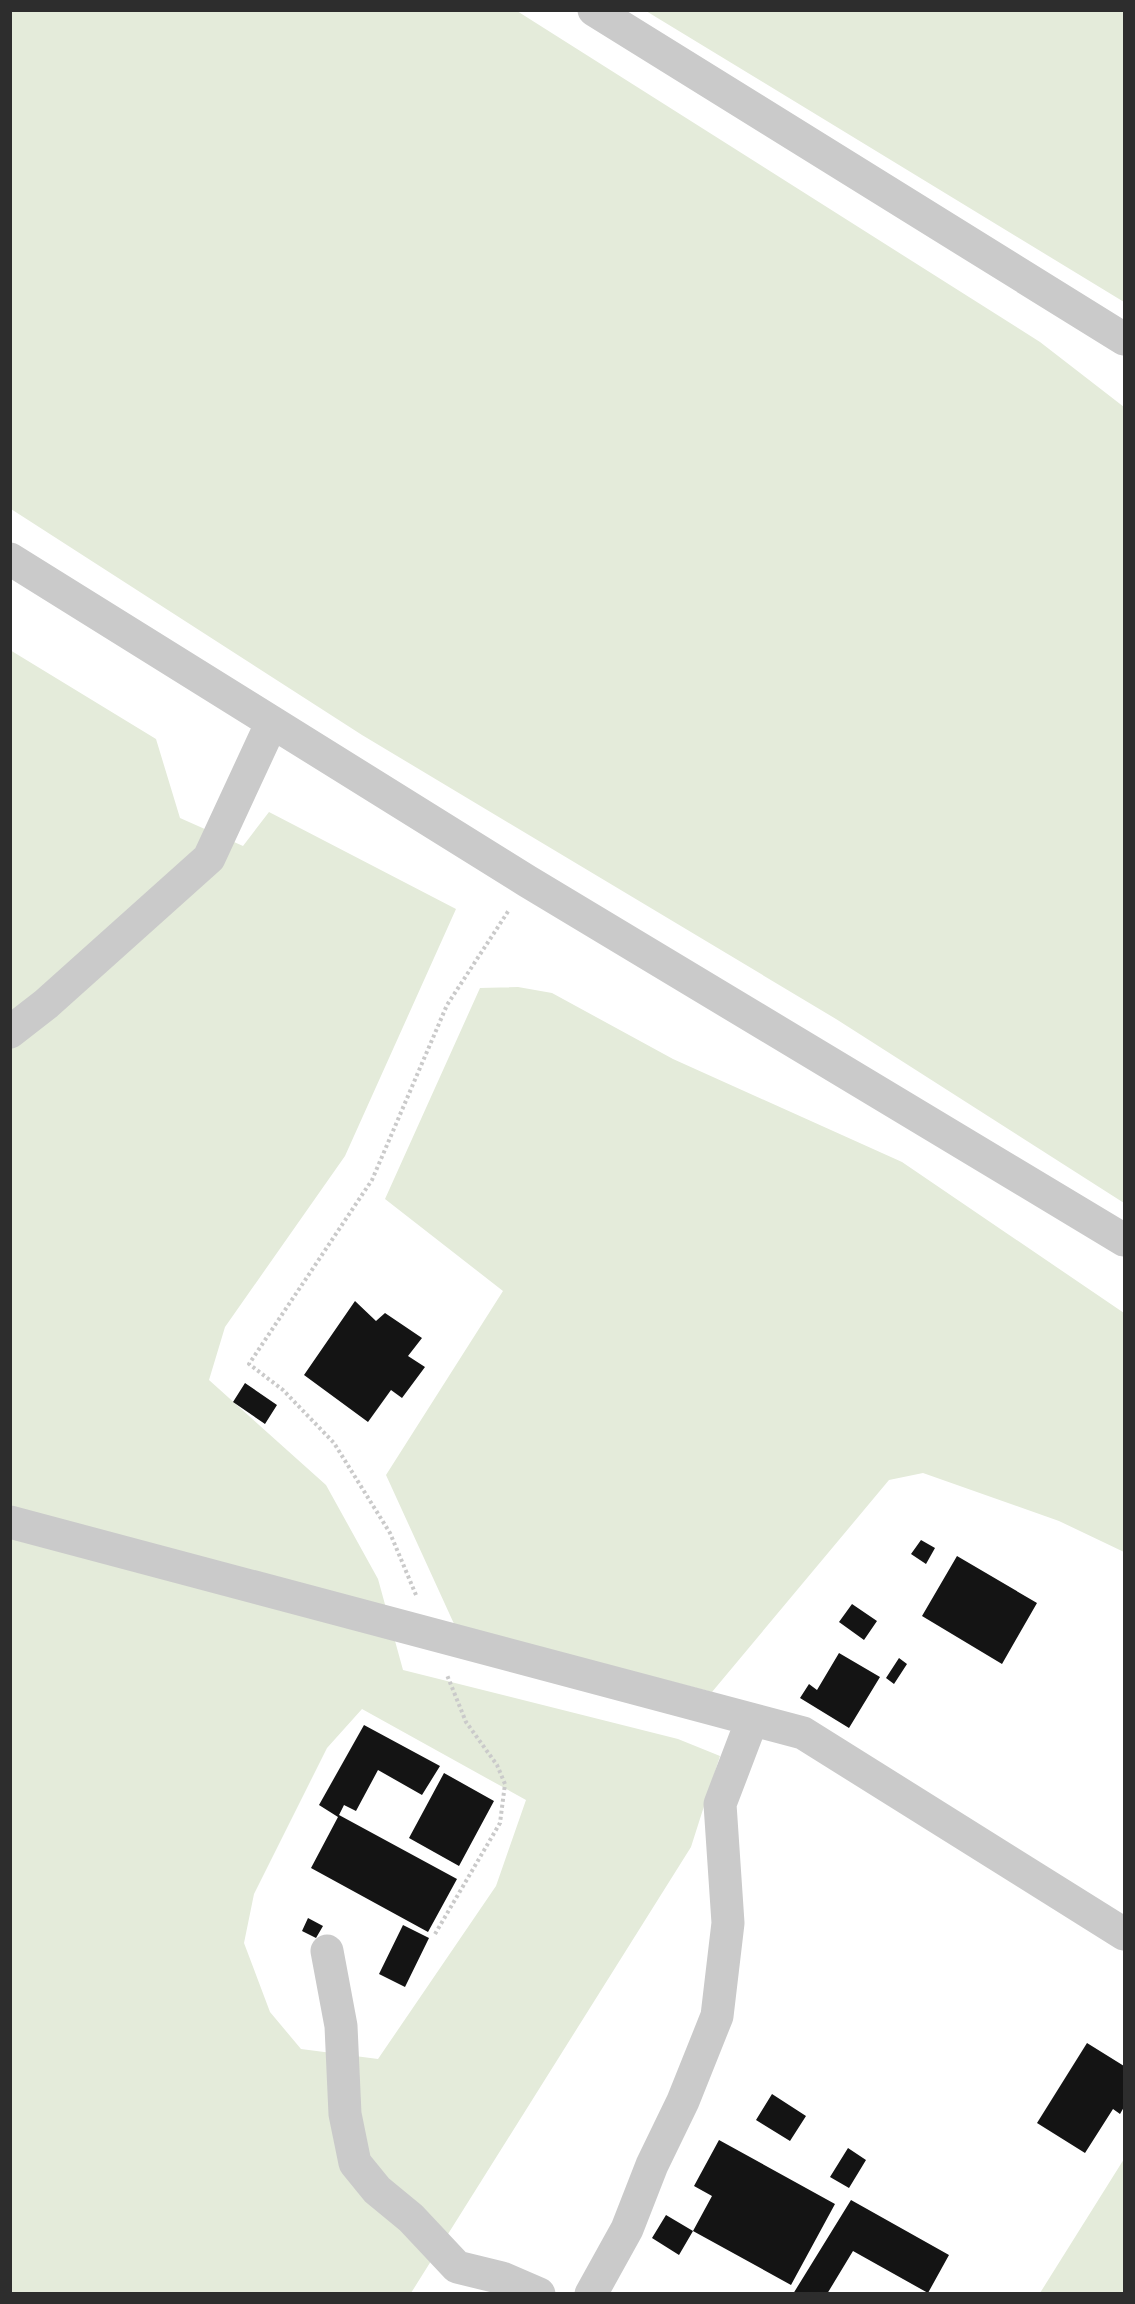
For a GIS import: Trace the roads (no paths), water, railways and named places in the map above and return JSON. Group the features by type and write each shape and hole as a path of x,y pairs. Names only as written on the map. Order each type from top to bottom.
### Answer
{"street":[{"path":"594,10 1125,339"},
{"path":"10,559 527,881 1125,1240"},
{"path":"10,1032 46,1004 209,858 272,722"},
{"path":"10,1522 803,1733 1125,1934"},
{"path":"591,2294 627,2229 652,2165 683,2101 717,2016 728,1923 720,1804 752,1720"},
{"path":"327,1951 342,2025 345,2114 355,2163 377,2190 411,2218 457,2266 502,2278 539,2294"}]}
